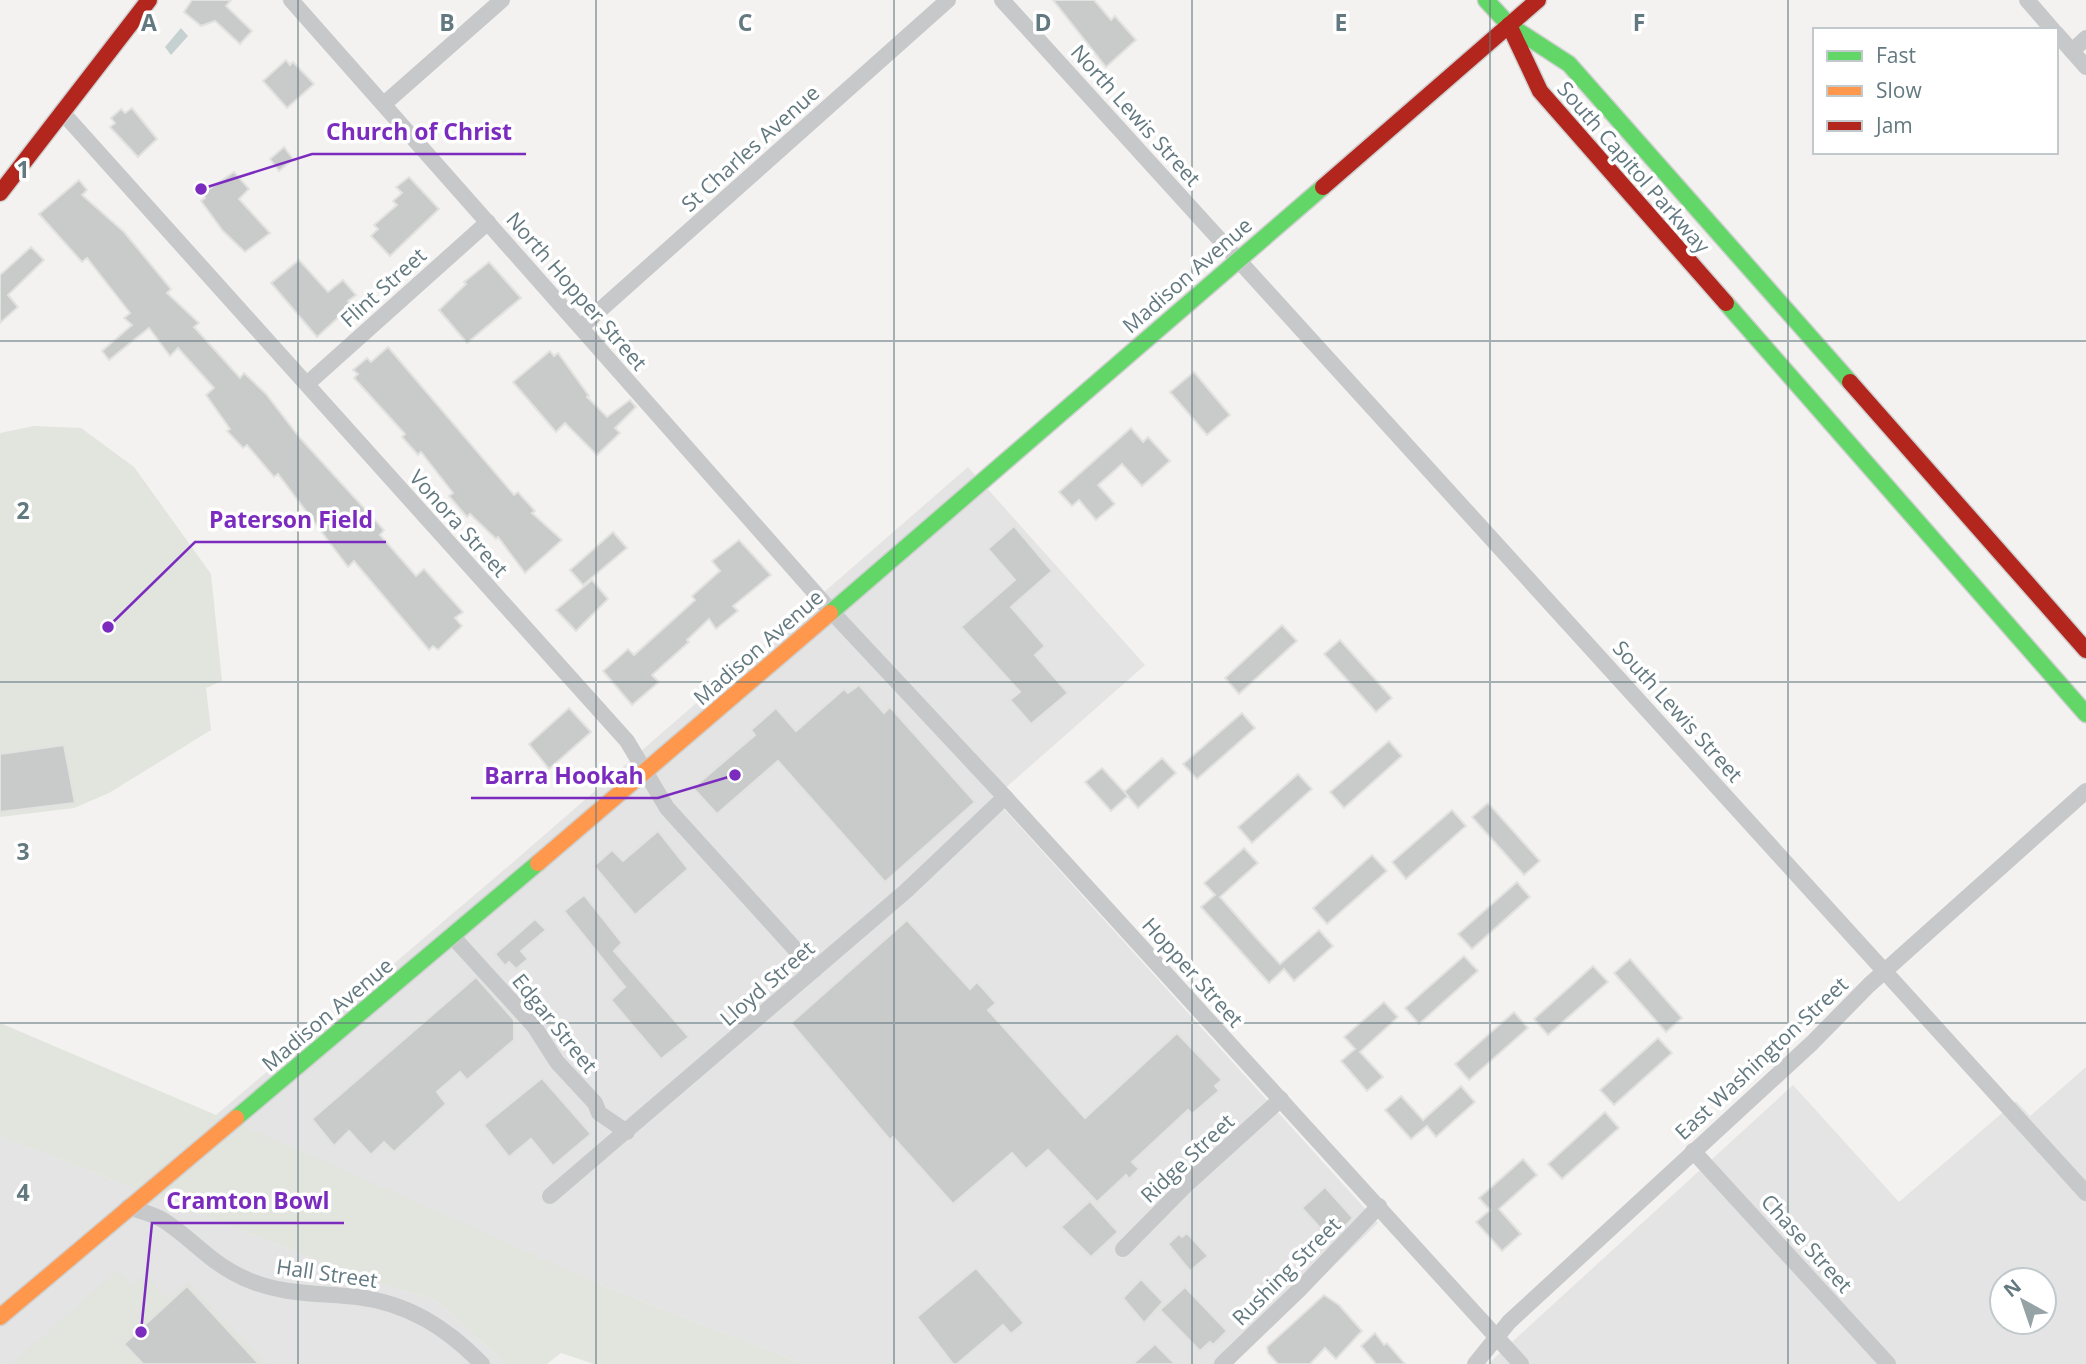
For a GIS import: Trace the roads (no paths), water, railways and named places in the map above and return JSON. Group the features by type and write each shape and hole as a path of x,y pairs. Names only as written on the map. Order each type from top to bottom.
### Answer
{"main road":[{"path":"0,193 149,0"},
{"path":"1486,0 1509,25"},
{"name":"Madison Avenue","path":"0,1317 645,773 1538,0"},
{"name":"South Capitol Parkway","path":"1509,25 1569,64 2086,650"},
{"name":"South Capitol Parkway","path":"1509,25 1540,91 2086,714"}],"street":[{"name":"North Hopper Street","path":"291,0 831,611"},
{"path":"384,104 502,0"},
{"name":"St Charles Avenue","path":"580,327 948,0"},
{"name":"North Lewis Street","path":"1002,0 1238,259"},
{"path":"2027,0 2052,28"},
{"path":"2058,35 2086,67"},
{"path":"2072,51 2086,38"},
{"name":"Vonora Street","path":"62,112 627,741 667,808 814,970"},
{"name":"Flint Street","path":"307,384 488,222"},
{"name":"South Lewis Street","path":"1238,259 2086,1192"},
{"name":"Hopper Street","path":"831,611 1005,797 1521,1364"},
{"name":"East Washington Street","path":"1475,1364 1509,1322 1812,1043 1885,970 2086,791"},
{"name":"Lloyd Street","path":"550,1196 906,891 1005,797"},
{"name":"Edgar Street","path":"453,937 534,1026 557,1062 595,1103 600,1113 627,1132"},
{"name":"Ridge Street","path":"1123,1249 1187,1184 1281,1099"},
{"name":"Chase Street","path":"1693,1151 1888,1364"},
{"name":"Rushing Street","path":"1222,1364 1300,1289 1379,1206"},
{"name":"Hall Street","path":"128,1207 163,1220 217,1264 264,1286 285,1292 373,1299 407,1309 441,1327 482,1364"}],"place":[{"name":"Church of Christ","path":"201,189"},
{"name":"Paterson Field","path":"108,627"},
{"name":"Barra Hookah","path":"735,775"},
{"name":"Cramton Bowl","path":"141,1332"}]}
